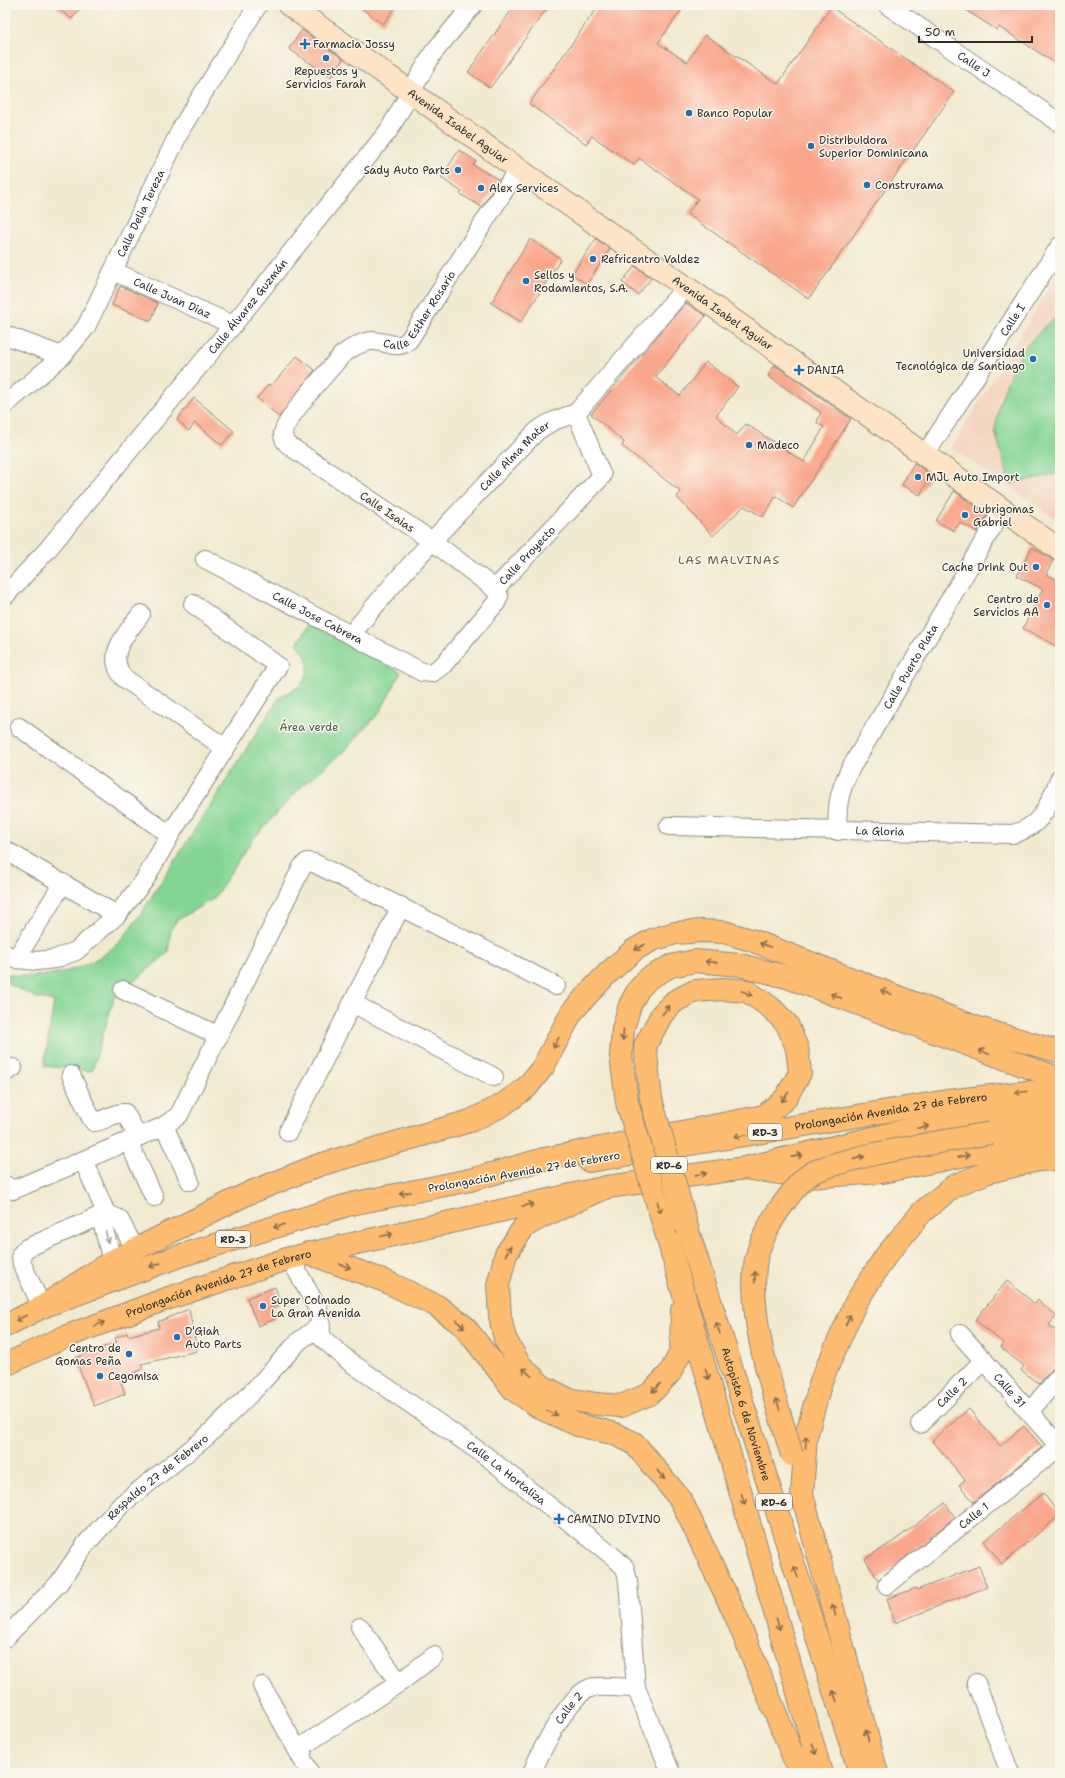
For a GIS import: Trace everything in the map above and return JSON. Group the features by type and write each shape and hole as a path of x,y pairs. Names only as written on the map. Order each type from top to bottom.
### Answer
{"main road":[{"name":"Avenida Isabel Aguiar","path":"289,5 518,169 1060,550"},
{"path":"42,1307 112,1261 249,1193 319,1164 470,1121 501,1106 527,1087 543,1067 572,1012 607,974 634,950 652,940 675,933 702,931 724,932 754,941 975,1027 1060,1052"},
{"name":"RD-6","path":"821,1773 682,1287 627,1102 621,1056 623,1030 630,1005 638,990 649,978 671,966 695,961 740,965 787,978 863,1006"},
{"name":"Autopista 6 de Noviembre","path":"470,1180 544,1159 764,1116 785,1099 800,1072 797,1048 787,1024 770,1007 747,991 723,989 695,991 675,1001 662,1014 645,1046 651,1099 688,1230 860,1773"},
{"path":"863,1006 975,1027"},
{"path":"863,1006 1060,1079"},
{"name":"Prolongación Avenida 27 de Febrero","path":"5,1326 42,1307 182,1255 351,1204 470,1180 946,1101 1026,1092 1060,1092"},
{"name":"Prolongación Avenida 27 de Febrero","path":"5,1365 62,1338 166,1298 299,1255 607,1187 745,1168 928,1126 1019,1112 1060,1112"},
{"path":"877,1773 758,1326 754,1292 755,1264 765,1233 780,1208 796,1186 815,1172 842,1162 900,1149 1032,1126 1060,1126"},
{"name":"Prolongación Avenida 27 de Febrero","path":"745,1168 808,1177 882,1172 996,1149 1050,1145 1060,1146"},
{"path":"802,1494 806,1437 821,1381 856,1302 885,1257 922,1212 954,1186 988,1172 1038,1160 1060,1159"},
{"path":"607,1187 541,1217 524,1227 506,1254 498,1285 500,1316 505,1339 520,1365 542,1386 568,1399 596,1404 621,1406 650,1394 670,1373 681,1350 682,1287"},
{"path":"299,1255 385,1281 437,1306 464,1326 514,1390 540,1408 578,1425 612,1433 634,1442 681,1500 735,1614 800,1773"}],"street":[{"name":"Calle Delia Tereza","path":"5,405 62,356 86,327 182,127 258,5"},
{"name":"Calle Álvarez Guzmán","path":"5,596 48,549 232,325 389,130 433,53 473,5"},
{"name":"Calle J","path":"888,5 1060,123"},
{"name":"Calle Esther Rosario","path":"283,434 290,417 342,355 349,349 365,342 374,341 397,346 405,344 409,340 518,169"},
{"name":"Calle I","path":"925,454 1060,246"},
{"name":"Calle Juan Diaz","path":"113,270 232,325"},
{"name":"Calle Alma Mater","path":"351,635 432,542 536,432 549,423 576,413 686,287"},
{"path":"5,336 62,356"},
{"name":"Calle Proyecto","path":"432,673 443,665 496,603 499,596 495,589 602,476 576,413"},
{"name":"Calle Isaias","path":"283,434 283,439 290,447 432,542 495,589"},
{"name":"Calle Puerto Plata","path":"838,831 836,810 840,791 849,771 1003,509"},
{"name":"Calle Jose Cabrera","path":"205,558 422,672 432,673"},
{"path":"63,882 11,957 37,961 55,959 76,951 117,915 144,881 170,835 278,666 193,604"},
{"path":"141,614 119,646 116,661 119,672 124,678 225,748"},
{"path":"19,727 170,835"},
{"name":"La Gloria","path":"669,826 997,835 1018,833 1025,831 1035,824 1046,809 1060,778"},
{"path":"5,850 63,882 117,915"},
{"path":"5,1185 7,1188 13,1190 84,1162 164,1126 179,1115 302,867 307,862 314,863 556,986"},
{"path":"288,1132 400,906"},
{"path":"123,990 219,1036"},
{"path":"352,1004 494,1077"},
{"path":"71,1075 94,1122 99,1122 121,1112 125,1113 154,1197"},
{"path":"164,1126 190,1181"},
{"path":"84,1162 106,1213 103,1225 112,1261"},
{"path":"42,1307 22,1264 21,1254 27,1248 106,1213 119,1219 135,1249"},
{"name":"Calle La Hortaliza","path":"299,1255 318,1309 322,1338 350,1362 486,1456 615,1558 625,1568 628,1581 636,1688 671,1773"},
{"name":"Respaldo 27 de Febrero","path":"5,1638 59,1583 85,1545 122,1504 205,1438 258,1386 299,1341 321,1325"},
{"name":"Calle 31","path":"960,1334 1060,1447"},
{"name":"Calle 2","path":"920,1424 984,1360"},
{"path":"1030,1412 1060,1376"},
{"name":"Calle 1","path":"887,1585 1060,1447"},
{"path":"360,1627 399,1683"},
{"path":"301,1757 304,1745 399,1683 434,1656"},
{"path":"976,1683 1010,1773"},
{"path":"262,1686 310,1773"},
{"name":"Calle 2","path":"532,1773 557,1721 583,1692 591,1688 636,1688"}],"shaded area":[{"name":"Universidad Tecnológica de Santiago","path":"1060,270 1060,521 951,448"}],"green space":[{"path":"1060,314 1060,473 1010,484 995,431 999,405 1010,374 1022,351 1043,328"},
{"name":"Área verde","path":"309,624 401,672 380,712 340,755 304,784 253,839 214,898 176,921 171,929 168,953 114,998 92,1071 44,1066 54,1001 37,998 5,982 5,974 35,976 66,972 94,960 119,942 138,918 279,698 298,687 306,677 308,671 307,660 305,654 297,644"}],"building":[{"path":"53,5 82,5 72,19"},
{"path":"357,5 397,5 383,24"},
{"path":"515,5 549,5 490,88 468,72"},
{"path":"599,5 685,5 658,43 687,62 705,35 778,84 831,7 954,92 809,299 687,214 698,199 639,158 634,165 592,136 586,144 529,104"},
{"path":"958,5 1060,5 1060,66 999,27 997,30"},
{"path":"302,30 343,59 331,77 289,49"},
{"path":"459,150 476,161 473,165 499,180 482,207 460,194 462,192 441,178"},
{"name":"Sellos y Rodamientos, S.A.","path":"530,239 561,259 521,322 491,303"},
{"name":"Refricentro Valdez","path":"596,239 610,249 587,284 572,274"},
{"path":"635,266 651,278 638,295 622,282"},
{"path":"120,286 158,303 151,321 112,305"},
{"path":"686,303 706,316 655,377 680,396 706,362 738,387 716,416 737,435 746,424 804,462 824,427 817,423 821,412 768,376 775,365 851,419 793,508 776,496 763,517 744,506 713,536 677,497 681,492 622,446 624,442 591,414"},
{"path":"297,356 315,370 279,417 257,398 269,384 271,386"},
{"path":"194,398 234,431 222,445 195,423 189,431 177,420"},
{"name":"MJL Auto Import","path":"914,463 931,475 920,495 902,485"},
{"name":"Lubrigomas Gabriel","path":"954,491 988,514 977,532 960,522 954,531 936,521"},
{"name":"Centro de Servicios AA","path":"1032,547 1053,560 1046,574 1060,581 1060,637 1056,646 1023,628 1043,589 1017,576"},
{"path":"1007,1281 1035,1304 1038,1300 1057,1316 1049,1325 1060,1334 1060,1364 1052,1369 1039,1384 1021,1370 1024,1366 1000,1347 1003,1343 975,1320"},
{"name":"Super Colmado La Gran Avenida","path":"275,1287 281,1304 271,1308 275,1319 258,1326 247,1298"},
{"path":"189,1309 197,1351 141,1364 143,1369 120,1379 125,1394 94,1406 75,1358 117,1342 115,1338 127,1333 128,1336 159,1328 158,1322"},
{"path":"969,1409 1000,1446 1024,1426 1042,1447 974,1502 959,1485 965,1480 932,1440"},
{"path":"1043,1493 1060,1515 1002,1564 984,1541"},
{"path":"945,1503 955,1517 878,1580 865,1559 894,1541"},
{"path":"979,1566 987,1587 895,1623 887,1599 916,1588 917,1590"}],"place":[{"name":"Farmacia Jossy","path":"305,44"},
{"name":"Repuestos y Servicios Farah","path":"326,58"},
{"name":"Banco Popular","path":"689,113"},
{"name":"Distribuidora Superior Dominicana","path":"811,146"},
{"name":"Sady Auto Parts","path":"458,170"},
{"name":"Construrama","path":"867,185"},
{"name":"Alex Services","path":"481,188"},
{"name":"Refricentro Valdez","path":"593,259"},
{"name":"Sellos y Rodamientos, S.A.","path":"526,281"},
{"name":"Universidad Tecnológica de Santiago","path":"1033,359"},
{"name":"DANIA","path":"799,370"},
{"name":"Madeco","path":"749,445"},
{"name":"MJL Auto Import","path":"918,477"},
{"name":"Lubrigomas Gabriel","path":"965,515"},
{"name":"Cache Drink Out","path":"1036,567"},
{"name":"Centro de Servicios AA","path":"1047,605"},
{"name":"Super Colmado La Gran Avenida","path":"263,1306"},
{"name":"D'Giah Auto Parts","path":"177,1337"},
{"name":"Centro de Gomas Peña","path":"129,1354"},
{"name":"Cegomisa","path":"100,1376"},
{"name":"CAMINO DIVINO","path":"559,1519"}],"district":[{"name":"LAS MALVINAS","path":"729,560"}]}
